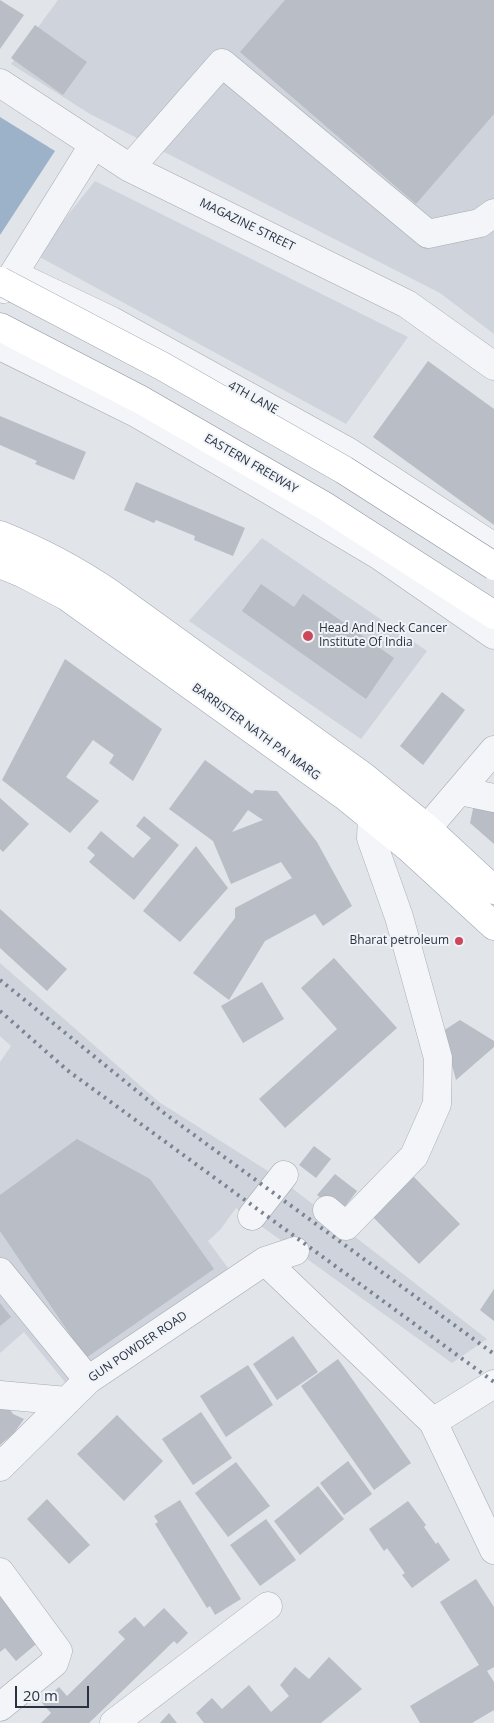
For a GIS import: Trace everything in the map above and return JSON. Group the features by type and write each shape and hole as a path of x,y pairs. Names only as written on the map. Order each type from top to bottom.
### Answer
{"main road":[{"path":"3,280 162,366 335,465 494,566"},
{"name":"EASTERN FREEWAY","path":"0,327 142,402 323,504 494,614"},
{"path":"0,535 41,552 80,573 111,594 355,770 428,828 494,890"},
{"name":"BARRISTER NATH PAI MARG","path":"0,564 66,596 346,797 410,848 494,926"}],"street":[{"path":"130,168 222,62 428,234 480,223 494,213"},
{"name":"MAGAZINE STREET","path":"0,83 130,168 407,304 494,366"},
{"path":"3,280 94,144"},
{"name":"4TH LANE","path":"3,280 112,321 322,436 494,547"},
{"path":"0,346 136,413 282,498 380,556 494,635"},
{"path":"410,848 494,750"},
{"path":"460,791 494,798"},
{"path":"327,1210 346,1226 414,1156 437,1104 438,1058 399,917 371,838 372,817 387,795"},
{"path":"252,1216 284,1175"},
{"name":"GUN POWDER ROAD","path":"0,1467 88,1380 265,1261 295,1251"},
{"path":"265,1261 433,1422 494,1550"},
{"path":"0,1272 88,1380"},
{"path":"433,1422 494,1384"},
{"path":"0,1395 67,1401"},
{"path":"0,1572 58,1651 54,1664 0,1707"},
{"path":"114,1723 268,1606"}],"shaded area":[{"path":"58,0 494,0 494,334 440,293 90,114 11,64"},
{"path":"95,181 408,337 346,424 36,255"},
{"name":"Head And Neck Cancer Institute Of India","path":"262,538 427,651 361,739 189,621"},
{"path":"0,963 159,1102 279,1178 487,1339 452,1363 236,1208 220,1230 208,1241 231,1272 69,1387 24,1332 0,1353 0,1062 11,1046 0,1036"}],"water":[{"path":"0,117 55,151 0,235"}],"building":[{"path":"0,0 24,15 0,49"},
{"path":"285,0 494,0 494,114 416,204 240,52"},
{"path":"35,25 87,62 63,95 11,58"},
{"path":"428,361 494,409 494,525 373,437"},
{"path":"0,416 86,452 74,480 35,464 37,461 0,445"},
{"path":"136,482 245,528 233,556 194,540 195,536 156,520 154,523 124,510"},
{"path":"261,584 294,607 303,594 394,658 366,699 242,611"},
{"path":"65,659 162,729 133,781 109,763 114,755 93,740 66,777 99,801 70,833 2,780"},
{"path":"442,692 465,710 423,765 400,746"},
{"path":"205,760 252,794 255,790 277,791 317,842 352,906 323,926 315,914 265,941 229,1000 193,973 235,918 235,908 292,878 281,862 231,884 213,841 169,809","holes":["248,810 263,820 232,832"]},
{"path":"0,798 29,824 3,852 0,849"},
{"path":"474,804 494,808 494,844 470,823"},
{"path":"144,816 179,845 134,900 89,862 95,855 87,848 101,831 133,858 151,838 136,826"},
{"path":"196,846 228,888 180,942 143,911"},
{"path":"0,909 67,969 47,991 0,948"},
{"path":"334,958 397,1028 285,1128 259,1099 337,1029 301,988"},
{"path":"262,982 284,1019 243,1043 221,1006"},
{"path":"460,1020 494,1041 494,1047 456,1080 443,1031"},
{"path":"77,1139 150,1179 214,1269 86,1358 0,1231 0,1195"},
{"path":"314,1146 331,1159 316,1178 299,1165"},
{"path":"335,1174 357,1191 340,1213 317,1195"},
{"path":"413,1176 460,1224 419,1264 373,1217"},
{"path":"494,1289 494,1321 480,1310"},
{"path":"0,1303 11,1317 0,1326"},
{"path":"293,1336 318,1372 277,1400 253,1364"},
{"path":"338,1359 411,1463 374,1490 301,1386"},
{"path":"248,1365 273,1405 226,1437 200,1396"},
{"path":"5,1403 13,1414 24,1419 14,1433 0,1445 0,1404"},
{"path":"201,1412 232,1458 193,1485 162,1439"},
{"path":"117,1415 163,1461 124,1501 77,1454"},
{"path":"348,1461 372,1494 344,1515 320,1483"},
{"path":"236,1462 270,1506 228,1537 195,1493"},
{"path":"318,1486 344,1519 300,1555 274,1521"},
{"path":"47,1499 90,1545 69,1564 27,1519"},
{"path":"180,1500 241,1599 215,1615 210,1606 207,1608 155,1524 158,1522 154,1516"},
{"path":"408,1501 426,1525 424,1527 436,1544 438,1542 450,1560 412,1588 402,1575 405,1573 387,1548 384,1551 369,1529"},
{"path":"266,1519 296,1560 260,1586 230,1545"},
{"path":"476,1579 494,1607 494,1667 487,1671 494,1682 494,1710 472,1723 420,1723 410,1706 479,1665 440,1602"},
{"path":"0,1594 41,1640 16,1661 5,1648 0,1652"},
{"path":"164,1608 188,1633 177,1644 174,1641 89,1723 41,1723 51,1713 42,1703 59,1687 67,1696 125,1639 118,1632 135,1617 144,1627"},
{"path":"329,1657 362,1689 321,1723 204,1723 196,1713 212,1698 222,1709 249,1685 271,1712 289,1696 280,1685 295,1667 309,1679"},
{"path":"169,1713 177,1723 160,1723"}],"railway":[{"path":"0,980 164,1113 494,1354"},
{"path":"0,1011 67,1070 494,1382"}],"place":[{"name":"Head And Neck Cancer Institute Of India","path":"308,636"},
{"name":"Bharat petroleum","path":"459,941"}]}
